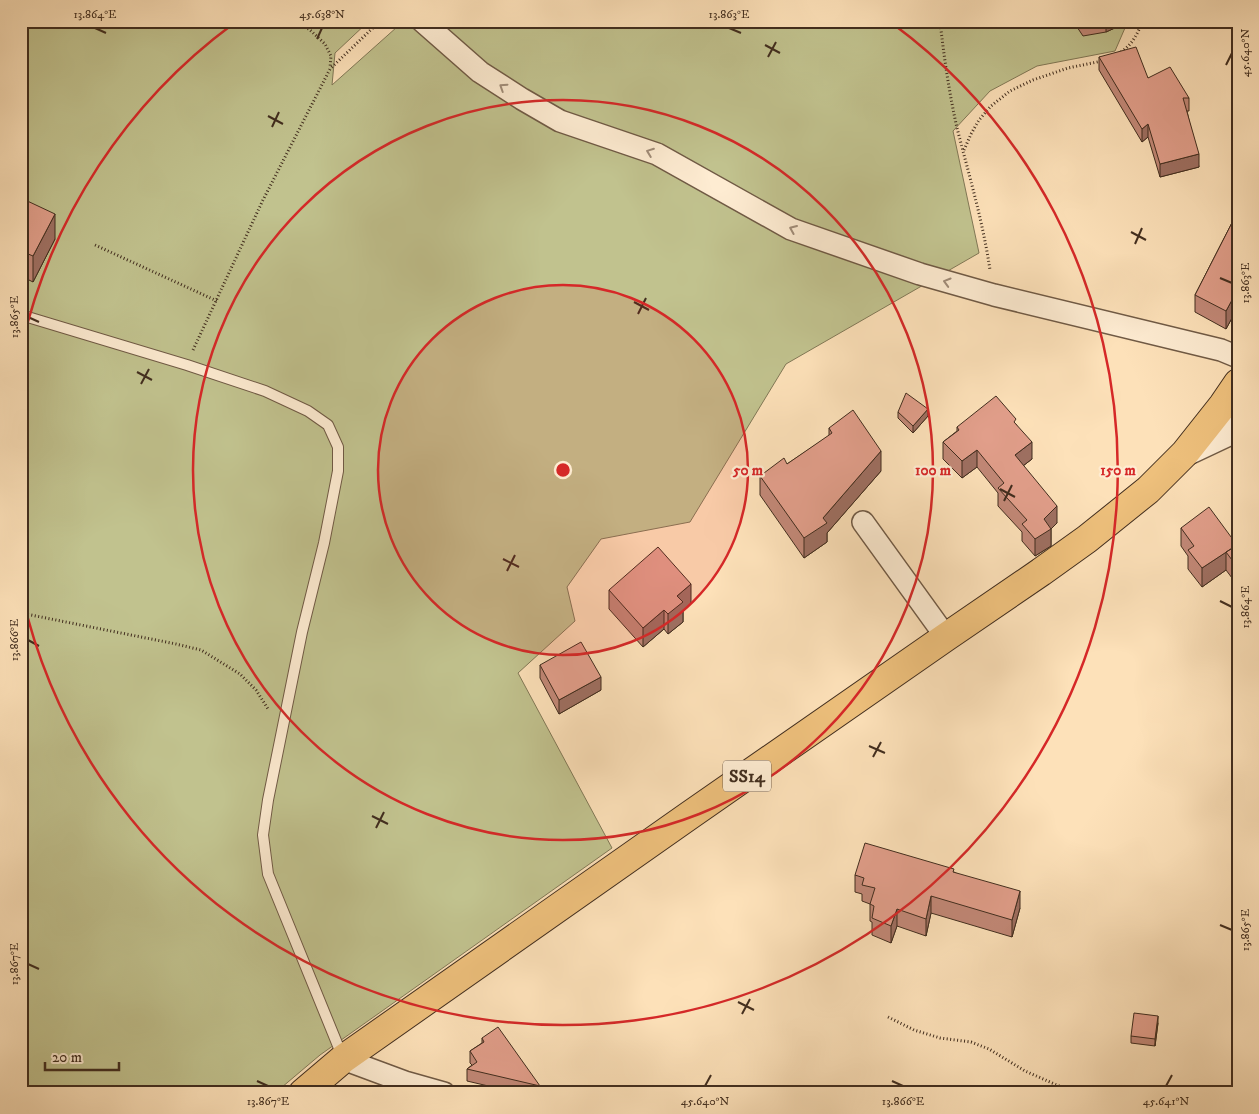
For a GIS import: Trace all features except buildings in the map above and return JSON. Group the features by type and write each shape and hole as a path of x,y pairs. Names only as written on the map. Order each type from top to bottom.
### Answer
{"main road":[{"name":"SS14","path":"303,1093 343,1059 1087,539 1148,490 1185,453 1238,383"}],"street":[{"path":"422,21 480,72 560,121 657,154 791,229 920,274 994,296 1221,350 1238,357"},
{"path":"1185,453 1238,428"},
{"path":"863,522 946,637"},
{"path":"343,1059 405,1082 444,1093"}],"lane":[{"path":"21,315 265,391 308,411 328,425 338,447 338,471 329,518 302,632 268,800 263,835 268,874 343,1059"}],"path":[{"path":"288,21 309,29 326,44 331,56 330,69"},
{"path":"187,366 200,332 262,202 330,69 380,21"},
{"path":"940,21 947,80 982,227 994,296"},
{"path":"1116,56 1128,48 1134,40 1142,21"},
{"path":"964,150 970,134 979,120 991,106 1010,91 1032,80 1068,68 1107,59"},
{"path":"95,246 216,300"},
{"path":"21,613 201,650 240,674 256,690 282,731"},
{"path":"888,1017 914,1030 940,1038 971,1042 1025,1071 1075,1093"}],"green space":[{"path":"21,21 369,21 335,53 332,85 397,27 391,21 1128,21 1115,51 1037,66 990,91 953,131 979,253 786,364 690,522 601,539 567,587 575,621 518,673 612,848 320,1055 275,1093 21,1093"}]}
